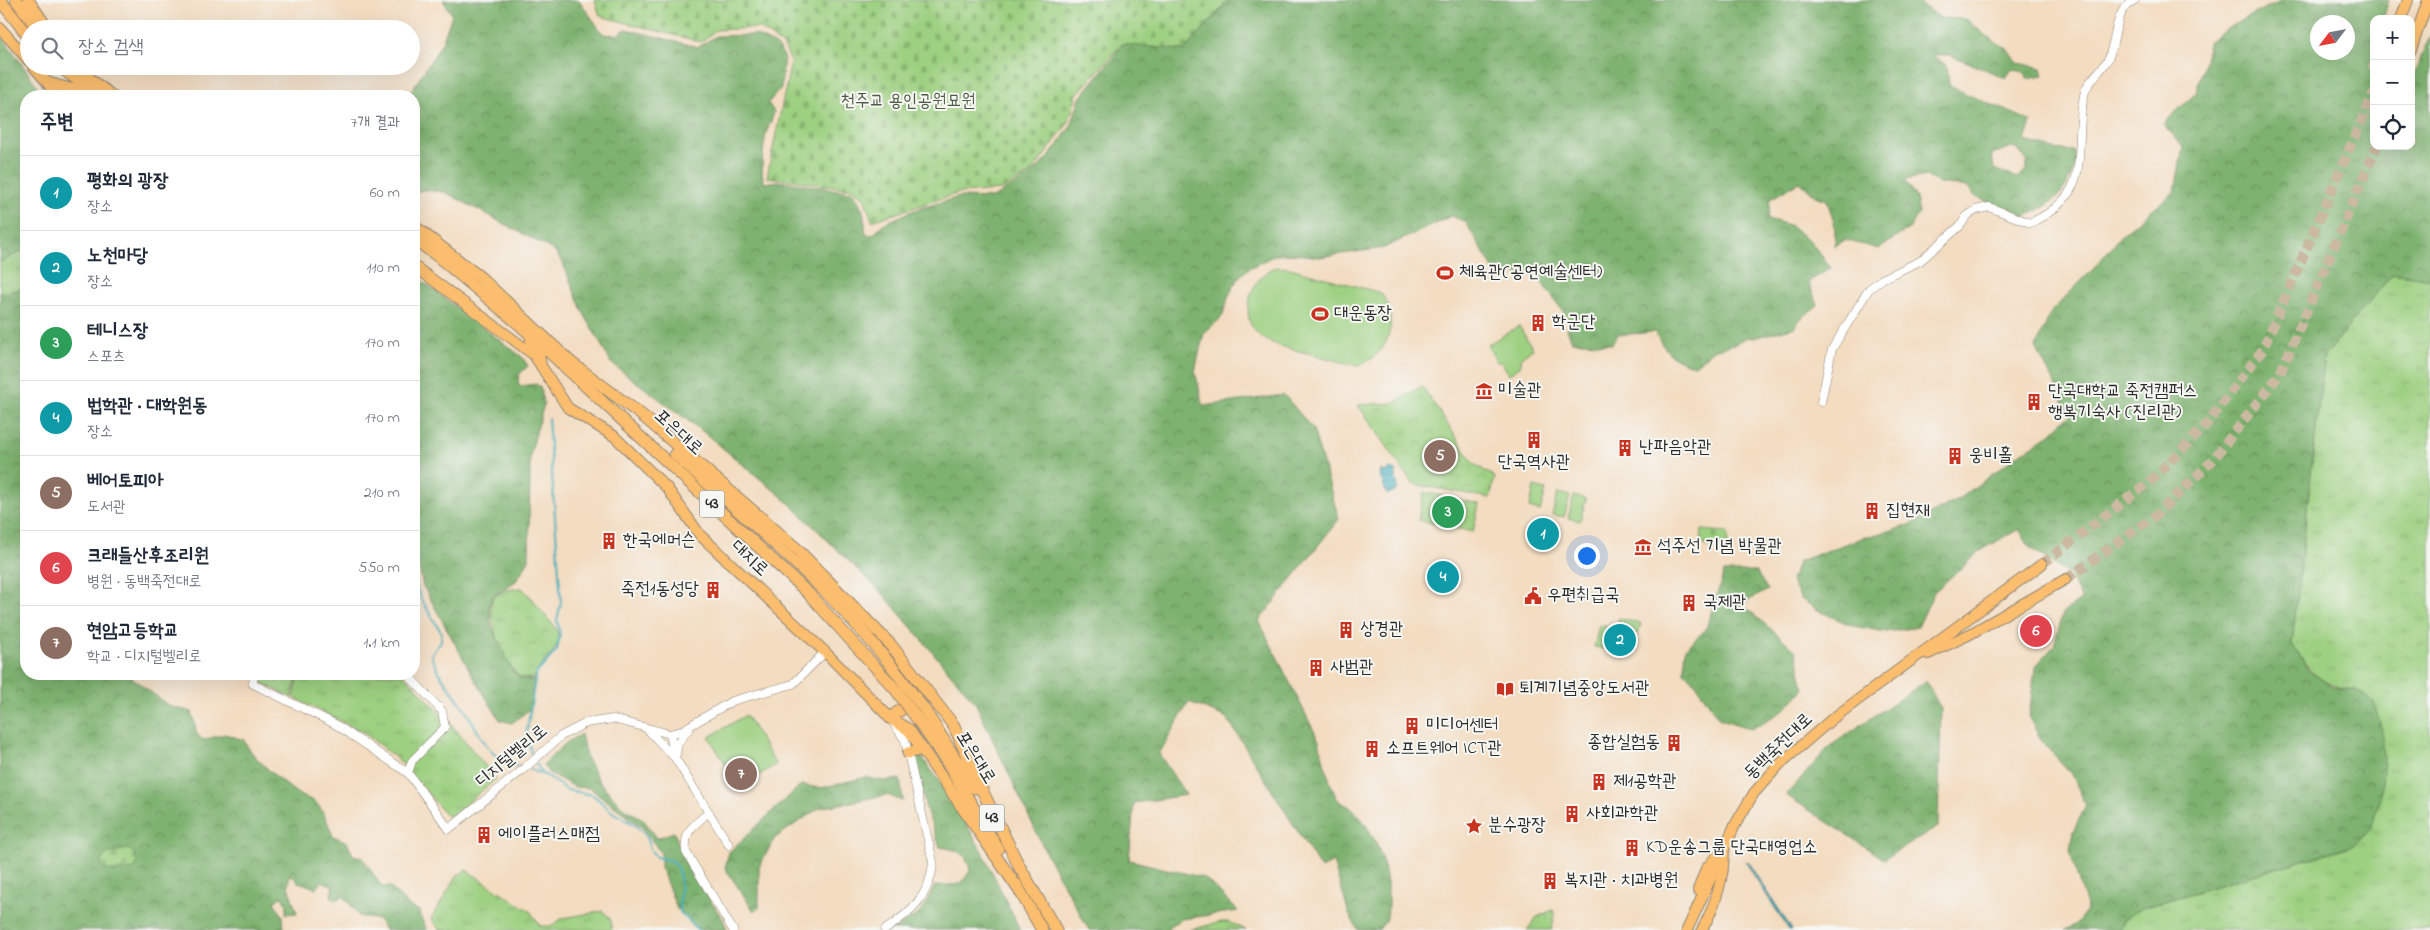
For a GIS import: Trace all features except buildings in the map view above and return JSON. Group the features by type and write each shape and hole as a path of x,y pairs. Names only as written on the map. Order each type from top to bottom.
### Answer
{"highway":[{"path":"0,0 20,26"},
{"path":"16,0 31,20"},
{"path":"28,0 42,20"},
{"path":"73,75 95,90"},
{"path":"82,75 98,90"},
{"path":"89,75 99,90"},
{"path":"48,83 66,90"},
{"name":"포은대로","path":"420,231 480,278 573,364 783,550 881,652 900,686"},
{"name":"포은대로","path":"420,243 520,325 807,592 900,686"},
{"path":"520,325 537,350 540,362"},
{"path":"573,364 644,417 796,549 891,645 954,726 979,784 1021,870"},
{"name":"43","path":"900,686 919,712"},
{"path":"927,690 890,718 909,730 1019,890"},
{"name":"포은대로","path":"919,712 971,782 1056,930"},
{"name":"포은대로","path":"919,712 991,835 1042,930"},
{"path":"908,754 922,749"}],"main road":[{"path":"2401,15 2403,0"},
{"path":"2402,15 2408,0"},
{"path":"2415,39 2428,0"},
{"path":"2415,44 2430,17"},
{"path":"0,28 20,51"},
{"path":"41,75 52,90"},
{"name":"대지로","path":"420,270 527,349 540,362 558,395 568,408 614,436 667,488 700,535 825,652 890,718"},
{"name":"동백죽전대로","path":"1686,930 1694,917 1724,847 1754,793 1780,764 1832,719 2042,564"},
{"name":"동백죽전대로","path":"1914,660 1970,634 2066,579"},
{"path":"1680,930 1692,908 1706,869 1724,847"},
{"path":"1702,930 1708,919 1724,870 1724,847"}],"street":[{"path":"1821,402 1832,350 1869,289 1882,279 1920,261 1960,226 1967,216 1976,210 1989,207 2030,223 2060,204 2076,183 2079,168 2078,146 2084,94 2091,81 2108,60 2122,12 2131,2 2136,0"},
{"path":"675,758 670,734 692,726 732,701 793,684 825,652"},
{"name":"디지털벨리로","path":"253,680 253,684 334,724 408,773 449,829 525,768 561,736 586,722 613,719 670,734"},
{"path":"408,773 412,761 445,727 442,710 412,680"},
{"name":"대지로","path":"885,930 915,907 926,890 932,871 932,851 905,740 890,718"},
{"path":"643,726 675,758 729,845"},
{"path":"675,758 678,743 692,726"},
{"path":"708,813 687,833 685,840 686,852 733,930"}],"green space":[{"path":"443,0 579,0 603,34 617,35 626,29 698,47 716,36 755,35 776,45 784,56 781,88 768,103 774,112 763,150 762,167 764,183 778,181 852,192 859,201 863,212 865,234 873,235 883,224 912,211 959,197 993,198 1033,173 1051,154 1071,126 1080,98 1123,44 1184,50 1230,0 1918,0 1920,4 1941,18 1966,19 1986,36 2005,47 2019,63 2042,68 2044,76 2027,79 2023,72 2012,69 2006,78 1950,55 1932,55 1947,66 1949,85 2031,122 2025,141 2054,149 2073,151 2076,162 2068,182 2058,196 2047,205 2023,217 1976,197 1968,187 1939,183 1926,176 1905,180 1916,198 1919,212 1910,228 1879,249 1845,240 1835,246 1835,226 1827,200 1815,196 1800,182 1770,199 1768,219 1789,225 1810,241 1831,268 1808,282 1818,305 1799,320 1796,327 1753,338 1747,337 1735,344 1713,350 1695,365 1681,361 1670,354 1662,345 1655,332 1617,335 1612,344 1572,341 1567,329 1571,322 1536,275 1495,272 1465,221 1451,216 1384,248 1320,257 1296,254 1275,255 1249,268 1238,278 1229,295 1222,317 1204,333 1195,371 1203,406 1284,395 1313,429 1339,519 1259,621 1319,741 1335,795 1338,800 1350,807 1361,819 1370,831 1376,844 1382,858 1388,888 1387,918 1379,930 1358,930 1349,914 1333,862 1321,869 1227,718 1189,702 1159,754 1186,795 1134,803 1129,860 1205,878 1238,911 1182,919 1169,926 1168,930 1089,930 1046,853 975,702 883,594 787,501 702,431 611,363 581,308 562,261 553,250 445,192 420,191 420,90 412,90 442,43 452,15","holes":["2010,148 2018,149 2027,161 2027,170 2017,178 1994,169 1992,154"]},
{"name":"천주교 용인공원묘원","path":"595,0 1229,0 1184,50 1122,44 1077,94 1069,122 1032,172 1002,190 959,193 872,221 864,197 853,189 767,177 791,62 784,46 759,28 716,30 701,42 600,16"},
{"path":"2282,0 2389,0 2384,15 2370,15 2370,150 2415,150 2415,72 2430,35 2430,279 2393,273 2324,356 2292,644 2309,671 2333,687 2356,690 2374,702 2382,730 2384,759 2381,794 2371,829 2354,845 2142,908 2123,920 2119,930 2065,930 2075,925 2087,910 2070,851 2073,831 2086,806 2072,774 2043,743 2029,718 2035,667 2054,646 2063,613 2082,599 2068,574 2030,548 2019,529 1980,551 1934,592 1918,627 1886,632 1853,626 1821,612 1801,599 1791,580 1799,561 1862,538 1908,526 1962,497 2015,457 2050,434 2070,415 2036,347 2051,312 2096,266 2122,234 2175,191 2183,146 2163,124 2196,93 2210,40 2242,20"},
{"path":"0,33 20,62 20,75 29,75 40,90 20,90 20,252 0,262"},
{"path":"20,252 20,289 0,294 0,262"},
{"name":"대운동장","path":"1276,267 1290,268 1381,293 1387,303 1390,314 1389,335 1385,344 1370,360 1359,365 1287,348 1275,344 1256,333 1248,312 1251,293 1263,275"},
{"path":"2393,273 2430,279 2430,930 2119,930 2123,920 2142,908 2354,845 2371,829 2356,690 2333,685 2317,676 2292,644 2324,356"},
{"path":"420,280 522,357 528,366 519,375 518,382 520,386 536,384 540,387 544,404 530,455 529,560 516,581 493,596 489,606 491,625 513,672 522,679 534,680 530,709 512,723 500,720 474,678 423,586 420,572"},
{"path":"20,289 20,680 135,680 169,706 192,712 197,734 203,740 225,734 244,740 260,762 278,778 301,796 318,805 326,818 333,836 347,842 353,855 362,857 382,887 390,887 410,907 420,911 427,930 385,930 379,920 359,916 344,896 336,900 331,896 333,886 322,881 316,888 298,882 290,874 288,886 297,913 286,914 287,905 282,896 274,902 283,916 284,930 0,930 0,294"},
{"path":"1519,326 1533,349 1522,356 1520,367 1509,374 1501,362 1497,362 1487,345"},
{"path":"1422,386 1474,464 1495,477 1490,498 1413,484 1358,405 1394,403"},
{"path":"1534,487 1546,490 1540,511 1529,508"},
{"path":"1424,492 1479,504 1473,532 1418,520"},
{"path":"1558,493 1570,496 1564,517 1552,515"},
{"path":"1574,496 1586,499 1580,521 1568,518"},
{"path":"1702,530 1727,532 1727,545 1721,551 1706,547 1701,541"},
{"path":"1724,572 1756,572 1768,590 1742,604 1796,651 1804,689 1783,711 1751,729 1718,718 1696,684 1684,672 1686,648 1706,629"},
{"path":"522,588 553,625 559,637 556,647 538,669 534,678 522,678 510,665 498,641 492,616 491,605 496,595 506,590"},
{"path":"1619,618 1641,624 1638,635 1616,630"},
{"path":"1599,625 1611,628 1606,649 1594,647"},
{"path":"258,680 296,680 292,698"},
{"path":"298,680 409,680 451,724 496,779 452,816 447,816 401,762 363,732 294,698"},
{"path":"1926,681 1941,709 1938,827 1884,859 1786,795 1830,746"},
{"path":"746,715 776,765 739,787 709,737"},
{"path":"581,734 586,757 599,781 622,807 643,819 657,838 674,832 688,868 723,919 727,930 697,930 677,909 661,868 661,853 642,827 590,788 575,787 549,773 543,765 567,742"},
{"path":"919,753 950,796 983,853 1020,930 893,930 920,913 935,886 961,884 970,871 967,860 961,853 940,847 927,812 914,761 913,755"},
{"path":"866,777 882,781 900,779 903,801 887,795 819,808 775,838 759,867 759,908 754,911 725,868 729,852 801,785 821,788"},
{"path":"128,849 133,852 136,858 135,869 112,871 103,869 101,862 106,854"},
{"path":"466,870 530,911 540,926 551,926 563,918 603,911 611,920 612,930 440,930 431,919 457,876"},
{"path":"1553,910 1555,913 1552,930 1527,930 1537,917"},
{"path":"1221,922 1229,922 1246,930 1189,930"}],"water":[{"path":"1390,469 1396,471 1396,481 1398,483 1397,490 1387,495 1380,476 1381,470 1386,472"},
{"path":"1745,861 1750,864 1792,930 1789,930"}],"waterway":[{"path":"533,758 526,737 536,674 557,650 560,635 557,620 561,602 548,418"},
{"path":"420,596 441,632 441,641 431,655 438,670 462,704 489,749 502,761 522,767"},
{"path":"535,762 542,773"},
{"path":"529,769 547,776 567,790 593,795 615,814 634,824 643,832 648,839 650,849 656,857 673,861 677,867 680,879 679,911 698,930"}],"tunnel":[{"path":"2042,564 2153,479 2206,425 2263,349 2370,101"},
{"path":"2066,579 2155,516 2212,461 2280,374 2375,150"}],"place":[{"name":"체육관(공연예술센터)","path":"1445,273"},
{"name":"대운동장","path":"1320,314"},
{"name":"학군단","path":"1538,323"},
{"name":"미술관","path":"1484,391"},
{"name":"단국대학교 죽전캠퍼스 행복기숙사 (진리관)","path":"2034,402"},
{"name":"단국역사관","path":"1534,440"},
{"name":"난파음악관","path":"1625,448"},
{"name":"베어토피아","path":"1440,456"},
{"name":"웅비홀","path":"1955,456"},
{"name":"집현재","path":"1872,511"},
{"name":"테니스장","path":"1448,512"},
{"name":"평화의 광장","path":"1543,534"},
{"name":"한국에머슨","path":"609,541"},
{"name":"석주선 기념 박물관","path":"1643,547"},
{"name":"법학관 · 대학원동","path":"1443,577"},
{"name":"죽전1동성당","path":"713,590"},
{"name":"우편취급국","path":"1533,596"},
{"name":"국제관","path":"1689,603"},
{"name":"상경관","path":"1346,630"},
{"name":"크래들산후조리원","path":"2036,631"},
{"name":"노천마당","path":"1620,640"},
{"name":"사범관","path":"1316,668"},
{"name":"퇴계기념중앙도서관","path":"1505,689"},
{"name":"미디어센터","path":"1412,726"},
{"name":"종합실험동","path":"1674,743"},
{"name":"소프트웨어 ICT관","path":"1372,749"},
{"name":"현암고등학교","path":"741,774"},
{"name":"제1공학관","path":"1599,782"},
{"name":"사회과학관","path":"1572,814"},
{"name":"분수광장","path":"1474,826"},
{"name":"에이플러스매점","path":"484,835"},
{"name":"KD운송그룹 단국대영업소","path":"1632,848"},
{"name":"복지관 · 치과병원","path":"1550,881"}]}
